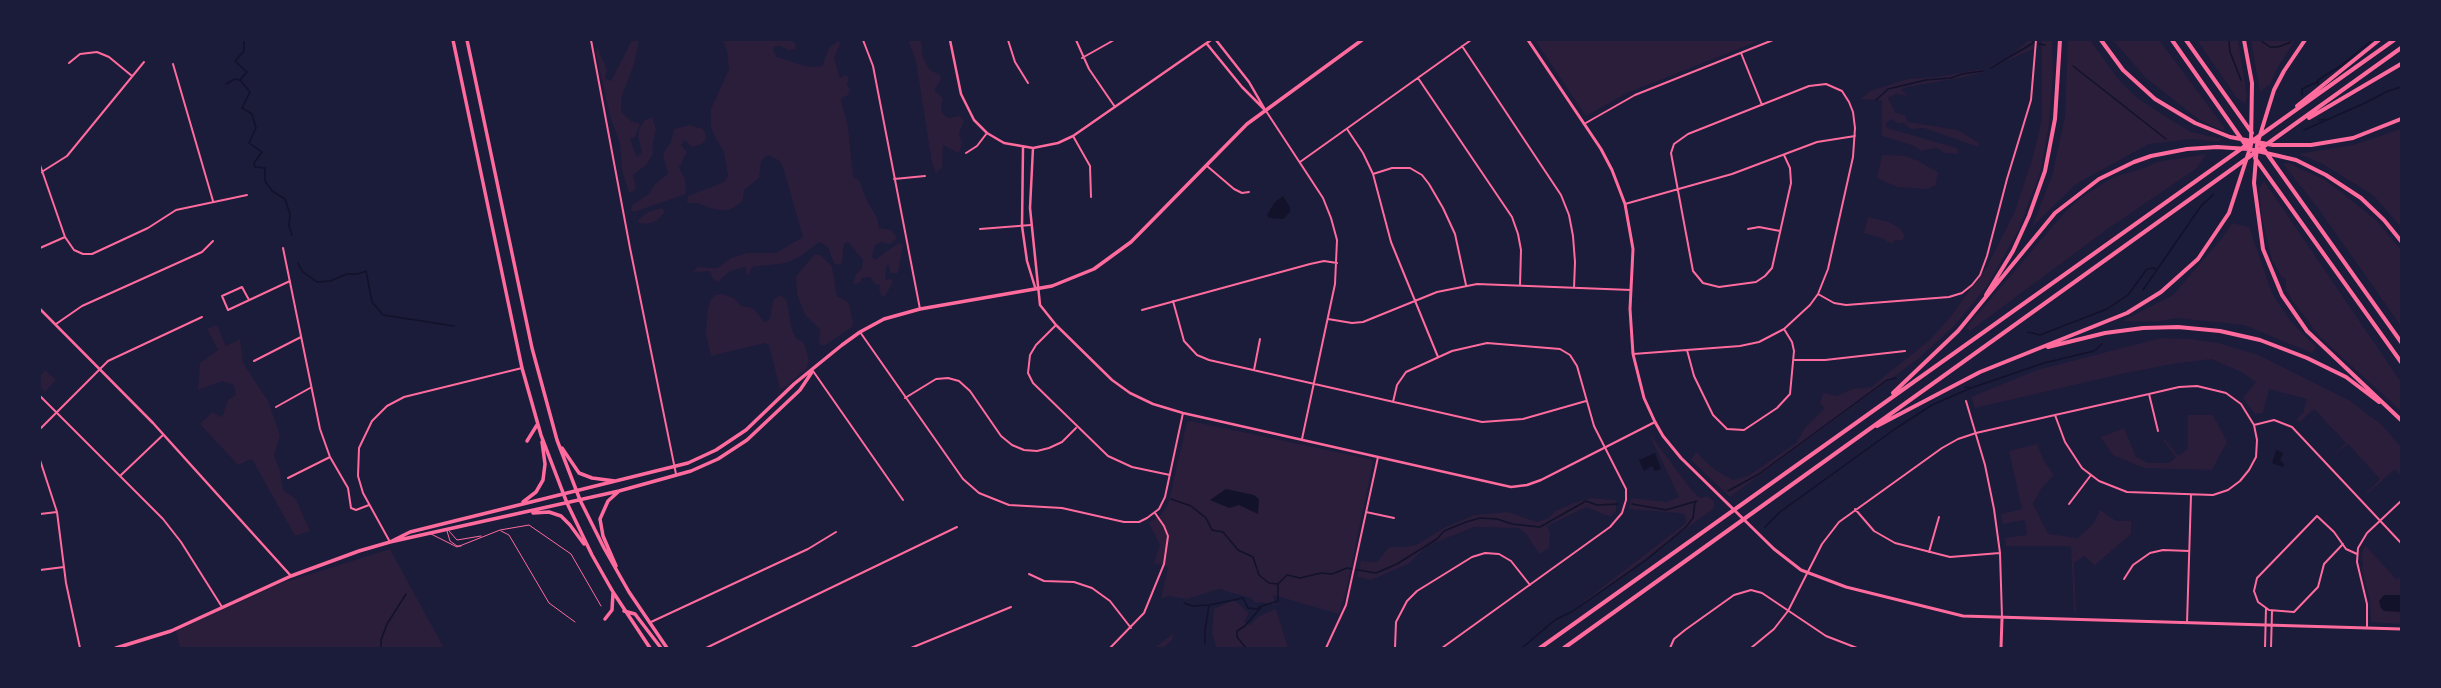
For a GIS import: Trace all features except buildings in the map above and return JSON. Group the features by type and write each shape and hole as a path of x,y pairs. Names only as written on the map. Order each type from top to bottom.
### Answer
{"highway":[{"path":"1978,308 2013,251 2029,216 2045,171 2055,119 2060,40"},
{"path":"2101,40 2123,70 2155,99 2188,120 2230,137 2260,143 2311,145 2353,138 2401,119"},
{"path":"2172,40 2401,362"},
{"path":"2186,40 2401,342"},
{"path":"1857,437 1951,385 2028,352 2126,314 2161,292 2198,259 2220,229 2236,197 2251,145 2253,105 2252,82 2244,40"},
{"path":"2305,40 2284,71 2274,90 2257,145 2254,184 2263,249 2275,280 2292,311 2320,345 2401,421"},
{"path":"2256,138 2380,40"},
{"path":"1540,648 2394,40"},
{"path":"1564,648 1857,437 2293,127 2401,48"},
{"path":"2293,127 2401,64"},
{"path":"1875,409 1928,361 1978,308 2042,226 2083,190 2116,170 2151,156 2187,149 2217,147 2249,149 2277,155 2312,168 2349,190 2373,209 2401,242"},
{"path":"2028,352 2104,333 2143,328 2197,328 2239,335 2295,353 2334,371 2364,389 2401,421"}],"main road":[{"path":"453,40 522,368 541,434 567,503 592,555 624,611 650,648"},
{"path":"467,40 532,348 557,440 580,500 625,585 667,648"},
{"path":"390,542 410,532 446,522 674,468 726,444 746,430 794,384 813,371 834,351 860,332 884,320 920,309 1036,289 1079,276 1122,251 1234,136 1265,110 1362,40"},
{"path":"1528,40 1584,124 1612,170 1625,204 1633,249 1630,324 1633,354 1644,398 1655,422 1663,436 1681,458 1782,556 1808,573 1846,587 1944,613 2002,618 2401,629"},
{"path":"116,648 157,636 291,576 390,542 567,503 677,476 718,459 747,440 800,390 813,371"},
{"path":"527,442 535,433 538,424"},
{"path":"521,504 536,492 543,480 545,464 541,434"},
{"path":"557,440 579,473 592,478 618,482"},
{"path":"619,491 608,500 600,519 603,536 625,585"},
{"path":"518,514 549,512 561,516 570,525 592,555"},
{"path":"605,620 612,610 613,592"},
{"path":"624,611 635,614 661,648"},
{"path":"2001,648 2002,618"}],"street":[{"path":"591,40 630,248 674,468 677,476"},
{"path":"863,40 873,66 920,309"},
{"path":"950,40 965,104 974,120 988,133 1004,143 1023,148 1032,148 1058,143 1073,136 1211,40"},
{"path":"1008,40 1015,62 1028,83"},
{"path":"1076,40 1082,58 1115,107"},
{"path":"1082,58 1114,40"},
{"path":"1216,40 1249,82 1265,110 1300,162 1328,208 1337,240 1337,263 1328,318 1302,440"},
{"path":"1300,162 1471,40"},
{"path":"1584,124 1623,100 1773,40"},
{"path":"1818,294 1834,303 1846,305 1941,298 1962,293 1980,276 1988,256 2008,176 2031,100 2036,40"},
{"path":"1207,44 1252,98 1265,110"},
{"path":"1462,46 1561,195 1569,215 1573,236 1576,262 1574,288"},
{"path":"69,64 80,54 97,52 109,57 132,76"},
{"path":"1741,53 1762,105"},
{"path":"41,173 70,153 144,62"},
{"path":"173,64 213,201"},
{"path":"1418,78 1512,217 1518,234 1521,250 1520,285"},
{"path":"1633,354 1749,344 1768,338 1784,329 1802,315 1818,294 1828,269 1853,157 1855,136 1851,106 1846,97 1837,88 1826,84 1815,84 1678,140 1670,153 1693,271 1698,280 1708,286 1719,287 1748,284 1760,280 1772,268 1791,183 1790,168 1784,154"},
{"path":"1347,129 1363,153 1373,174 1391,242 1438,357"},
{"path":"966,153 977,146 988,133"},
{"path":"1073,136 1090,166 1091,197"},
{"path":"1625,204 1732,174 1827,139 1855,136"},
{"path":"1023,148 1022,226 1027,261 1040,305 1056,325 1122,388 1153,404 1183,413 1512,486 1534,483 1655,422"},
{"path":"1032,148 1031,225 1036,289"},
{"path":"40,165 41,173 65,237 74,250 83,254 92,254 148,228 176,210 247,195"},
{"path":"1206,165 1234,189 1242,193 1249,192"},
{"path":"1373,174 1392,168 1405,167 1417,171 1425,180 1443,208 1455,234 1466,285"},
{"path":"894,179 925,176"},
{"path":"980,229 1031,225"},
{"path":"1748,229 1759,227 1780,231"},
{"path":"40,248 65,237"},
{"path":"56,324 82,306 202,252 213,241"},
{"path":"283,248 316,417 330,457 348,488 351,508 356,510 369,505"},
{"path":"1142,310 1310,264 1324,261 1337,263"},
{"path":"249,300 242,286 222,296 228,310 290,281"},
{"path":"1328,318 1352,323 1363,322 1437,292 1466,285 1520,285 1631,290"},
{"path":"1173,301 1181,334 1192,352 1208,360 1492,423 1523,419 1586,401"},
{"path":"40,309 101,369 291,576"},
{"path":"40,429 58,413 108,361 202,317"},
{"path":"1056,325 1033,350 1028,361 1028,373 1037,388 1100,451 1116,461 1132,467 1170,475"},
{"path":"1687,350 1694,376 1706,403 1718,422 1733,430 1749,428 1787,399 1792,388 1794,346 1784,329"},
{"path":"860,332 963,479 989,498 1009,505 1062,508 1124,522 1139,522 1155,513 1162,504 1170,475 1183,413"},
{"path":"254,360 300,337"},
{"path":"1254,370 1260,339"},
{"path":"1393,402 1397,385 1406,372 1462,348 1487,344 1555,347 1565,351 1574,360 1586,401 1604,448 1626,489 1625,506 1621,516 1610,527 1442,648"},
{"path":"1794,360 1825,360 1905,351"},
{"path":"390,542 369,505 360,485 358,458 366,430 379,413 404,397 522,368"},
{"path":"813,371 903,500"},
{"path":"905,398 936,379 948,378 959,381 970,391 1001,436 1012,445 1024,450 1037,451 1050,448 1062,442 1076,428"},
{"path":"1751,648 1774,629 1788,611 1827,536 1839,522 1855,509 1942,448 1976,434 2055,415 2187,386 2216,389 2235,398 2241,404 2254,425 2257,448 2253,464 2245,476 2228,490 2213,495 2127,492 2107,485 2092,476 2069,450 2055,415"},
{"path":"276,407 310,388"},
{"path":"2149,394 2158,432"},
{"path":"40,396 121,475 173,531 222,607"},
{"path":"1966,401 1989,484 2000,554 2002,618"},
{"path":"2254,425 2274,420 2292,427 2401,543"},
{"path":"121,475 163,435"},
{"path":"288,478 330,457"},
{"path":"1326,648 1344,611 1378,457"},
{"path":"40,460 57,512 64,568 80,648"},
{"path":"2069,504 2092,476"},
{"path":"2187,623 2191,495"},
{"path":"2367,628 2367,604 2357,562 2357,554 2362,538 2401,501"},
{"path":"1855,509 1868,526 1881,536 1895,543 1929,552 1957,557 2000,554"},
{"path":"40,514 57,512"},
{"path":"1366,512 1394,518"},
{"path":"1110,648 1131,628 1149,604 1167,555 1169,542 1167,532 1155,513"},
{"path":"1929,552 1939,516"},
{"path":"2343,544 2324,564 2318,587 2294,612 2270,610 2258,602 2255,596 2254,587 2256,578 2317,516 2343,544 2348,551 2357,554"},
{"path":"706,648 957,527"},
{"path":"650,623 737,580 808,549 836,532"},
{"path":"2124,579 2133,565 2150,553 2163,550 2189,551"},
{"path":"1395,648 1396,622 1407,601 1417,591 1472,557 1485,553 1499,554 1511,561 1530,585"},
{"path":"40,570 64,568"},
{"path":"1029,574 1044,581 1074,582 1092,588 1110,602 1131,628"},
{"path":"1670,648 1679,634 1734,595 1744,590 1757,591 1835,641 1857,648"},
{"path":"911,648 1011,607"},
{"path":"2265,648 2266,608"},
{"path":"2270,610 2272,648"},
{"path":"715,644 717,648"}],"lane":[{"path":"446,522 450,541 457,546 463,545"},
{"path":"429,533 438,537 450,546 457,548 500,530 526,524 557,543 571,554 601,606"},
{"path":"447,529 457,540 484,536"},
{"path":"500,530 509,535 550,603 575,622"}],"shaded area":[{"path":"632,40 639,40 634,64 621,99 621,112 631,121 640,124 635,137 630,139 637,157 642,152 638,136 640,127 645,120 652,117 656,129 652,148 653,154 646,165 633,175 636,189 629,193 622,170 620,144 610,116 596,53 597,46 607,70 605,78 611,81"},
{"path":"722,40 790,40 796,44 795,49 788,50 780,46 774,47 773,50 777,57 805,66 814,67 822,66 829,48 837,42 841,42 834,58 840,78 844,75 849,77 847,85 850,90 848,95 842,98 841,101 848,126 853,177 859,180 868,203 877,217 879,228 891,230 897,238 890,244 882,242 875,245 872,257 875,260 897,244 900,243 903,245 898,273 891,273 888,264 886,267 885,280 891,279 893,282 885,296 882,297 879,289 880,285 875,284 870,277 861,278 861,282 856,284 853,283 856,274 862,269 863,260 848,242 844,244 842,263 838,265 834,263 828,247 819,242 801,256 786,263 752,267 748,276 745,267 730,271 718,282 713,279 710,271 692,272 698,267 717,268 731,258 747,253 776,253 803,237 783,167 780,161 768,155 761,161 759,178 744,190 743,200 729,210 709,208 698,203 687,203 688,196 724,182 728,176 724,152 711,127 711,109 729,69 727,50"},
{"path":"908,40 921,40 923,57 926,63 930,70 940,75 941,80 934,90 943,98 941,107 942,113 948,118 960,116 964,121 959,134 962,143 960,150 958,153 943,145 942,167 936,173 932,163 916,61"},
{"path":"1535,40 1761,40 1627,93 1586,116"},
{"path":"2029,40 2034,40 2033,49 1991,68 1990,66 2007,58"},
{"path":"2042,40 2052,40 2053,76 2049,124 2041,170 2019,229 1988,285 1954,326 1919,358 1730,497 1691,460 1696,452 1715,470 1733,480 1748,476 1796,443 1805,428 1825,408 1820,403 1823,393 1837,396 1852,389 1871,387 1930,340 1951,316 1987,267 2015,211 2032,160 2042,119"},
{"path":"2068,40 2090,40 2118,79 2136,97 2163,115 2191,132 2223,139 2218,142 2192,139 2149,144 2076,184 2032,227 2052,176 2065,117"},
{"path":"2113,40 2159,40 2224,127 2225,132 2198,119 2145,77"},
{"path":"2197,40 2238,40 2247,97 2245,104 2237,98"},
{"path":"2251,40 2295,40 2278,67 2270,84 2260,92"},
{"path":"1983,69 1984,72 1960,78 1906,87 1901,90 1909,96 1895,94 1888,98 1895,112 1905,116 1908,122 1958,130 1979,143 1978,147 1924,128 1911,129 1904,123 1898,123 1891,119 1886,123 1887,128 1957,148 1959,154 1945,153 1937,148 1921,151 1914,146 1882,136 1882,100 1861,99 1870,91 1908,79 1936,77"},
{"path":"690,125 703,129 706,135 705,141 701,144 692,147 685,140 681,145 687,152 679,167 685,179 686,194 634,212 631,210 633,204 648,195 655,184 668,174 663,154 671,142 674,129"},
{"path":"2401,129 2401,227 2373,195 2321,163 2298,154 2353,145"},
{"path":"2206,154 2197,168 2106,230 1970,331 1966,328 2065,212 2082,197 2114,177 2147,167 2157,162"},
{"path":"1882,155 1906,156 1938,172 1936,185 1927,189 1897,187 1877,178"},
{"path":"2288,163 2323,179 2336,188 2376,220 2401,250 2401,326 2315,204 2283,164"},
{"path":"2264,181 2401,382 2401,411 2320,337 2292,300 2286,289 2286,279 2282,277 2272,260 2262,219 2259,189"},
{"path":"1283,196 1290,207 1290,212 1283,219 1269,218 1267,215 1275,202"},
{"path":"662,208 665,212 656,221 647,224 639,223 638,220 648,212"},
{"path":"1868,217 1889,222 1900,228 1905,236 1902,240 1895,240 1892,244 1881,238 1864,233"},
{"path":"2232,223 2249,227 2272,293 2291,322 2316,347 2312,353 2244,325 2175,318 2157,322 2122,321 2173,295 2223,237"},
{"path":"814,255 821,255 832,267 837,296 849,303 853,323 852,327 825,345 821,345 819,341 820,329 805,315 797,294 796,276"},
{"path":"722,294 734,298 741,306 753,308 764,322 770,319 773,300 781,295 787,301 792,331 797,339 802,341 805,346 809,360 807,368 787,386 780,389 769,345 765,343 711,356 706,335 708,308 715,295"},
{"path":"217,325 226,346 240,339 243,363 268,401 280,435 274,456 280,471 283,490 296,499 310,531 295,536 252,459 238,465 200,424 212,412 222,417 228,400 236,395 234,385 222,381 198,390 200,363 218,350 207,329"},
{"path":"2161,338 2190,339 2218,343 2256,354 2350,401 2381,424 2401,447 2401,476 2395,469 2367,494 2366,493 2380,479 2348,444 2332,457 2346,443 2314,409 2300,422 2296,420 2303,413 2307,399 2269,389 2263,413 2255,414 2243,398 2256,382 2243,373 2212,359 2178,363 2121,374 1975,408 1971,397 2037,370"},
{"path":"45,370 56,380 45,392 40,387 40,376"},
{"path":"2188,415 2213,415 2227,442 2212,470 2144,468 2113,455 2101,437 2124,428 2136,457 2148,463 2169,463 2176,457 2163,440 2165,439 2178,456 2188,449"},
{"path":"1190,421 1370,459 1373,462 1346,591 1339,614 1273,595 1275,605 1263,602 1256,603 1251,598 1219,589 1187,599 1168,596 1161,599 1168,567 1154,563 1160,545 1149,523 1162,514 1168,505 1187,422"},
{"path":"1650,436 1690,488 1700,498 1707,496 1714,501 1714,508 1598,594 1578,606 1686,523 1685,515 1680,513 1629,509 1631,498 1667,502 1679,497"},
{"path":"2037,444 2044,461 2054,475 2041,489 2033,504 2048,534 2078,538 2094,523 2100,510 2116,521 2131,521 2131,534 2095,565 2084,556 2074,563 2076,612 2074,612 2071,546 2006,546 2005,538 2027,535 2025,520 2003,524 2001,514 2022,509 2009,451"},
{"path":"2276,450 2283,453 2280,460 2284,464 2283,467 2272,463"},
{"path":"1655,453 1661,469 1655,471 1652,466 1644,471 1639,460"},
{"path":"1226,489 1254,495 1259,499 1258,514 1239,505 1229,508 1210,500"},
{"path":"1591,498 1616,500 1616,511 1610,517 1586,507 1547,526 1550,534 1549,548 1539,554 1527,535 1519,528 1474,527 1427,546 1408,564 1371,580 1357,577 1361,561 1377,562 1389,547 1416,545 1444,528 1474,515 1508,512 1537,522 1549,518 1555,511"},
{"path":"2365,545 2397,580 2401,576 2401,624 2371,622 2370,600 2361,566 2363,567 2362,554"},
{"path":"390,549 444,648 180,648 176,631 279,584"},
{"path":"2384,595 2401,595 2401,612 2384,611 2381,608 2379,601"},
{"path":"1234,600 1249,613 1244,622 1250,625 1259,616 1276,609 1288,648 1217,648 1212,633 1214,609"},
{"path":"1174,633 1172,640 1163,648 1154,648"}],"waterway":[{"path":"244,40 244,51 235,61 247,72 240,80 250,92 242,108 252,114 256,128 249,143 262,152 254,163 255,167 265,168 265,181 272,191 285,199 290,214 289,226 292,235"},
{"path":"2213,40 2224,40"},
{"path":"2229,40 2230,52 2241,80"},
{"path":"2260,40 2270,47 2278,47 2291,42"},
{"path":"2318,84 2318,80 2342,65 2372,40"},
{"path":"1991,68 2033,43"},
{"path":"2039,44 2045,45"},
{"path":"2073,66 2166,139"},
{"path":"1876,100 1888,89 1926,80 1951,78 1962,74 1983,71"},
{"path":"226,84 235,79 240,80"},
{"path":"2302,95 2302,89 2317,82"},
{"path":"2304,130 2388,91 2401,87"},
{"path":"2319,120 2325,119"},
{"path":"2143,290 2201,206 2214,194"},
{"path":"298,263 302,271 317,282 330,281 347,274 358,274 366,271 372,302 383,315 454,326"},
{"path":"2028,332 2040,335 2107,309 2128,295 2147,269 2154,268 2156,270"},
{"path":"1965,387 1971,388 2044,363 2094,351 2102,344"},
{"path":"1728,491 1759,474 1887,380 1896,378"},
{"path":"1765,527 1780,512 1895,429 1932,405 1971,388"},
{"path":"1171,499 1191,506 1206,518 1212,530 1223,532 1238,550 1253,557 1259,575 1269,583 1278,584"},
{"path":"1246,648 1237,637 1237,631 1245,626 1262,606 1278,601 1278,584 1287,575 1300,578 1321,573 1332,574 1347,568 1376,573 1397,564 1437,539 1444,531 1480,518 1497,519 1512,524 1540,527 1586,501 1597,505 1618,504"},
{"path":"1632,504 1666,510 1697,501"},
{"path":"1522,648 1555,620 1573,611 1646,560 1686,527 1693,518 1695,502"},
{"path":"381,648 381,640 387,624 406,594"},
{"path":"1184,603 1192,606 1209,605 1243,598 1248,608 1257,609 1261,606"},
{"path":"1205,644 1205,630 1209,605"}]}
